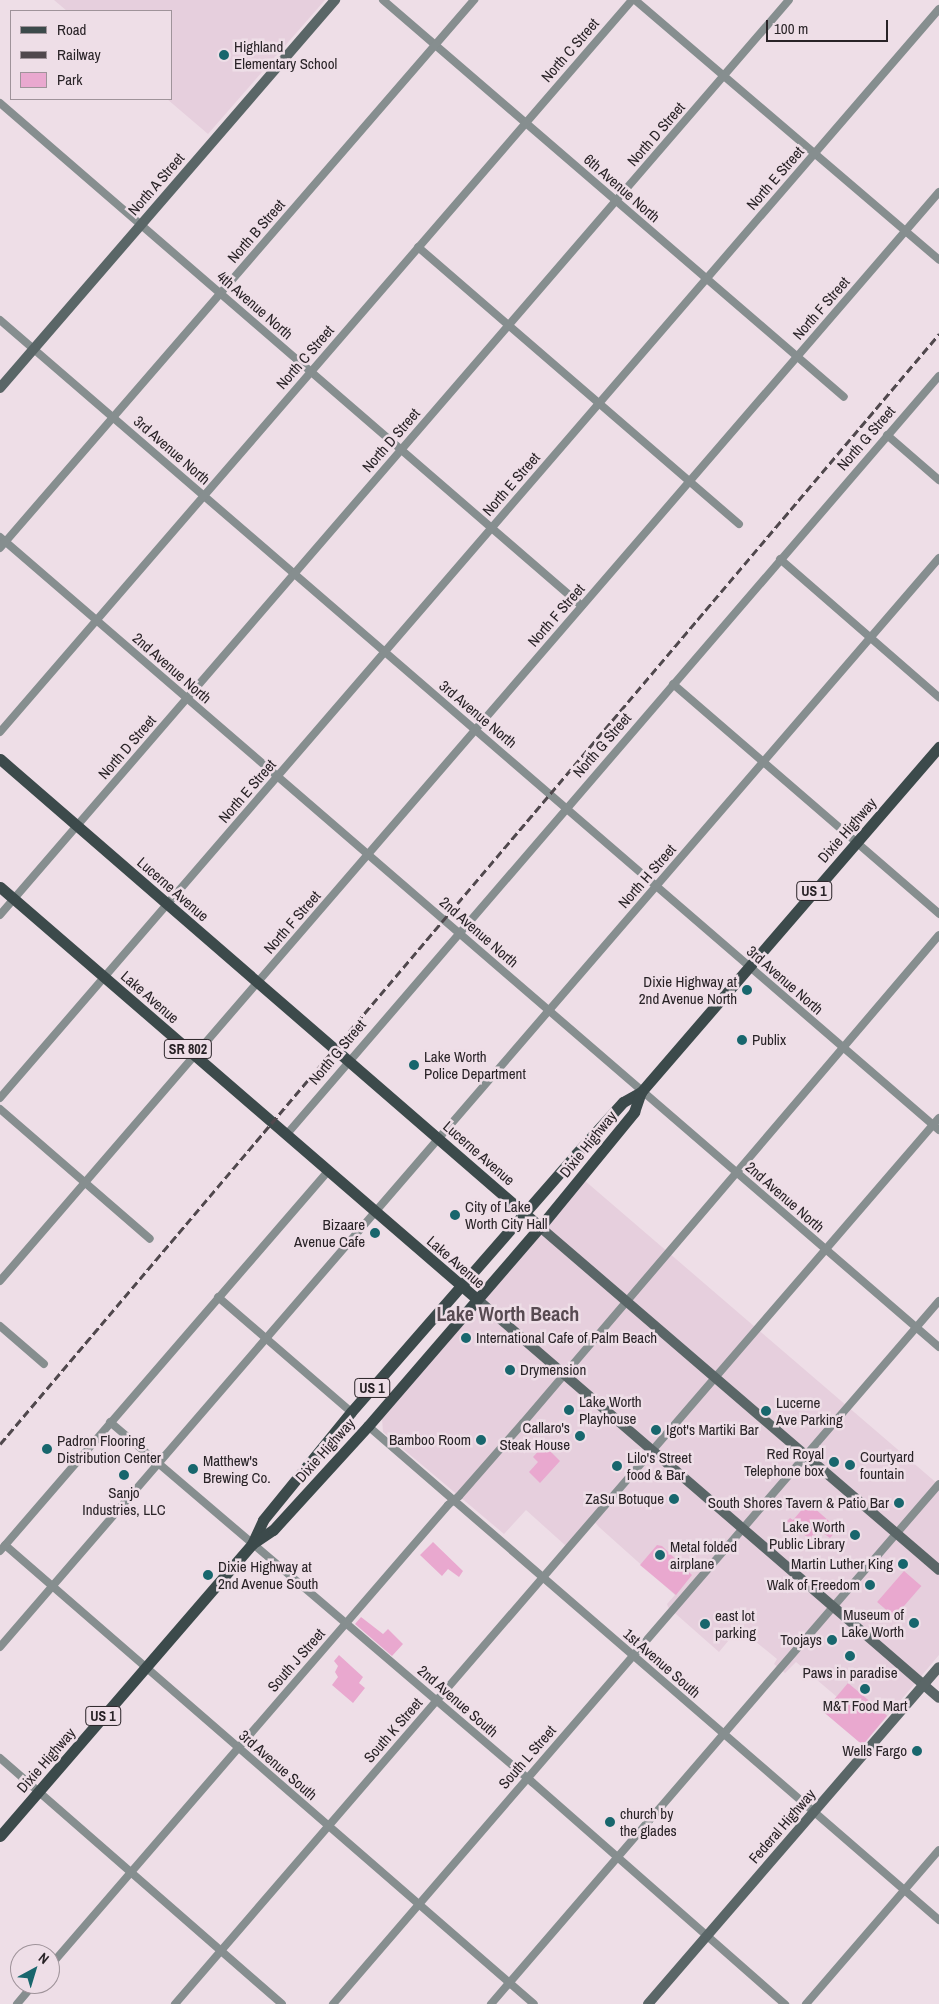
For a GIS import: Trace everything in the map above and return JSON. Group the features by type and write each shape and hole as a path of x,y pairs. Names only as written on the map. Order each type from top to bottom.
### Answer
{"main road":[{"name":"North A Street","path":"0,388 335,0"},
{"name":"Dixie Highway","path":"0,1836 252,1544 273,1530 368,1426 540,1226 634,1112 642,1092 939,747"},
{"name":"Lucerne Avenue","path":"0,759 939,1570"},
{"name":"Lake Avenue","path":"0,887 939,1698"},
{"name":"Dixie Highway","path":"252,1544 263,1520 351,1412 460,1285 523,1212 623,1102 642,1092"},
{"name":"Federal Highway","path":"648,2004 939,1667"}],"street":[{"name":"6th Avenue North","path":"383,0 844,397"},
{"name":"North B Street","path":"2,543 113,418 474,0"},
{"path":"633,0 939,260"},
{"name":"North C Street","path":"0,732 633,0"},
{"name":"North D Street","path":"0,915 789,0"},
{"name":"North E Street","path":"0,1098 939,9"},
{"name":"4th Avenue North","path":"0,103 582,606"},
{"name":"North F Street","path":"0,1281 939,192"},
{"path":"418,247 739,524"},
{"name":"3rd Avenue North","path":"0,320 936,1128"},
{"name":"North G Street","path":"287,1134 348,1060 939,376"},
{"path":"887,435 939,480"},
{"name":"2nd Avenue North","path":"2,543 187,698 939,1348"},
{"name":"North H Street","path":"0,1647 939,558"},
{"path":"780,560 939,698"},
{"path":"673,684 939,914"},
{"name":"South J Street","path":"60,1954 345,1623 565,1375 842,1047 939,936"},
{"path":"0,1110 150,1239"},
{"name":"South K Street","path":"175,2004 826,1250 936,1128 939,1118"},
{"path":"2,1548 329,1170"},
{"path":"218,1297 351,1412"},
{"name":"South L Street","path":"333,2004 939,1301"},
{"path":"0,1326 44,1364"},
{"name":"2nd Avenue South","path":"110,1422 708,1935 785,2004"},
{"name":"1st Avenue South","path":"368,1426 939,1920"},
{"path":"490,2004 939,1484"},
{"name":"3rd Avenue South","path":"2,1548 52,1586 534,2004"},
{"path":"0,1758 282,2004"},
{"path":"806,2004 939,1850"},
{"path":"17,2004 26,1994"}],"shaded area":[{"name":"Highland Elementary School","path":"54,0 325,0 208,134 168,100 172,100 172,10 66,10"},
{"path":"584,1180 939,1485 939,1655 863,1745 825,1713 837,1697 796,1662 785,1673 774,1664 777,1659 739,1628 719,1652 668,1607 667,1604 675,1595 592,1519 566,1546 526,1510 504,1534 383,1432 382,1419"}],"green space":[{"path":"544,1445 560,1461 540,1483 529,1472 538,1462 533,1457"},
{"path":"804,1499 838,1529 830,1538 819,1530 811,1540 787,1521 790,1518 793,1520 805,1506 802,1502"},
{"path":"433,1542 463,1571 459,1577 448,1569 442,1576 420,1555"},
{"path":"657,1545 662,1546 692,1575 676,1595 640,1565"},
{"path":"904,1571 921,1586 894,1617 877,1602"},
{"path":"361,1617 383,1634 388,1629 403,1644 392,1656 355,1624"},
{"path":"339,1655 363,1677 359,1683 365,1688 353,1703 332,1685 338,1677 335,1672 338,1666 334,1661"},
{"path":"848,1683 887,1716 863,1745 824,1712"}],"railway":[{"path":"0,1444 939,334"}],"place":[{"name":"Highland Elementary School","path":"224,55"},
{"name":"Dixie Highway at 2nd Avenue North","path":"747,990"},
{"name":"Publix","path":"742,1040"},
{"name":"Lake Worth Police Department","path":"414,1065"},
{"name":"City of Lake Worth City Hall","path":"455,1215"},
{"name":"Bizaare Avenue Cafe","path":"375,1233"},
{"name":"International Cafe of Palm Beach","path":"466,1338"},
{"name":"Drymension","path":"510,1370"},
{"name":"Lake Worth Playhouse","path":"569,1410"},
{"name":"Lucerne Ave Parking","path":"766,1411"},
{"name":"Igot's Martiki Bar","path":"656,1430"},
{"name":"Callaro's Steak House","path":"580,1436"},
{"name":"Bamboo Room","path":"481,1440"},
{"name":"Padron Flooring Distribution Center","path":"47,1449"},
{"name":"Red Royal Telephone box","path":"834,1462"},
{"name":"Courtyard fountain","path":"850,1465"},
{"name":"Lilo's Street food & Bar","path":"617,1466"},
{"name":"Matthew's Brewing Co.","path":"193,1469"},
{"name":"Sanjo Industries, LLC","path":"124,1475"},
{"name":"ZaSu Botuque","path":"674,1499"},
{"name":"South Shores Tavern & Patio Bar","path":"899,1503"},
{"name":"Lake Worth Public Library","path":"855,1535"},
{"name":"Metal folded airplane","path":"660,1555"},
{"name":"Martin Luther King","path":"903,1564"},
{"name":"Dixie Highway at 2nd Avenue South","path":"208,1575"},
{"name":"Walk of Freedom","path":"870,1585"},
{"name":"Museum of Lake Worth","path":"914,1623"},
{"name":"east lot parking","path":"705,1624"},
{"name":"Toojays","path":"832,1640"},
{"name":"Paws in paradise","path":"850,1656"},
{"name":"M&T Food Mart","path":"865,1689"},
{"name":"Wells Fargo","path":"917,1751"},
{"name":"church by the glades","path":"610,1822"}],"district":[{"name":"Lake Worth Beach","path":"508,1313"}]}
